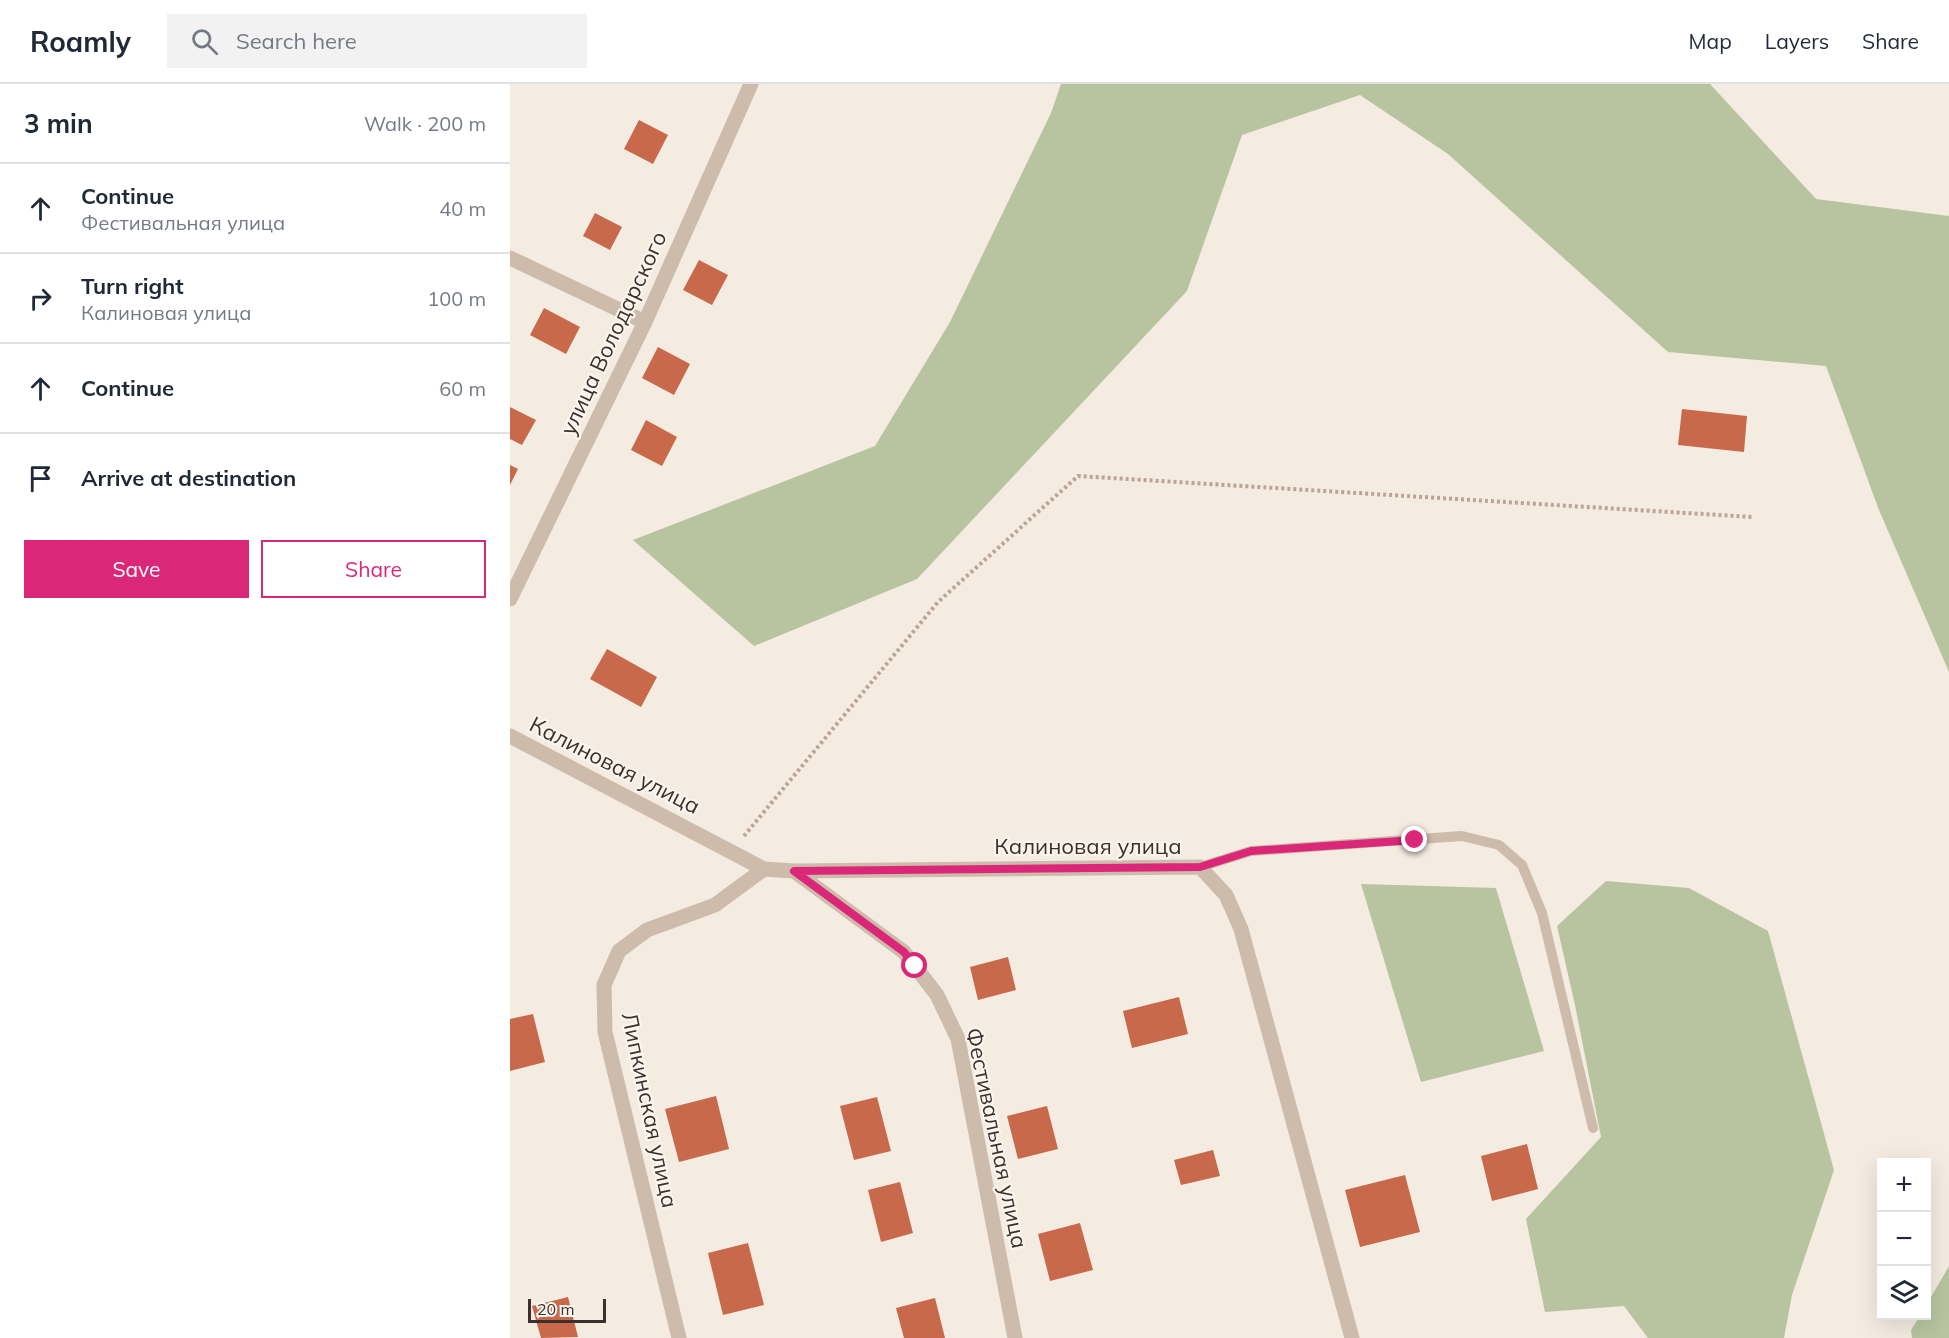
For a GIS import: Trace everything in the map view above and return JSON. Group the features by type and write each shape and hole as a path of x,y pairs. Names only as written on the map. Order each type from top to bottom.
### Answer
{"street":[{"name":"улица Володарского","path":"510,599 645,322 751,84"},
{"path":"510,258 645,322"},
{"name":"Калиновая улица","path":"510,736 764,869 794,871 1200,867 1226,895 1241,929 1352,1338"},
{"name":"Липкинская улица","path":"679,1338 605,1032 604,985 620,951 647,930 715,905 764,869"},
{"name":"Фестивальная улица","path":"794,871 904,952 937,995 958,1040 1015,1338"}],"lane":[{"path":"1200,867 1251,851 1262,850 1462,836 1499,846 1522,865 1542,913 1593,1128"}],"path":[{"path":"732,851 938,602 1078,476 1752,517"}],"green space":[{"path":"1061,84 1710,84 1816,199 1949,216 1949,672 1879,510 1826,366 1668,352 1448,154 1360,95 1242,135 1187,291 917,579 754,646 633,540 875,446 950,322 1051,113"},
{"path":"1606,881 1689,888 1768,931 1834,1170 1792,1295 1784,1338 1648,1338 1624,1306 1545,1312 1526,1219 1601,1137 1557,926"},
{"path":"1361,884 1496,888 1544,1051 1421,1082"},
{"path":"1949,1266 1949,1338 1912,1338 1911,1330 1917,1320 1931,1320 1931,1297"}],"building":[{"path":"639,120 668,135 653,164 624,149"},
{"path":"595,213 622,227 610,250 583,236"},
{"path":"699,260 728,275 712,305 683,290"},
{"path":"544,308 580,327 566,354 530,335"},
{"path":"658,347 690,364 674,395 642,378"},
{"path":"510,407 536,420 522,445 510,439"},
{"path":"1682,409 1747,416 1744,452 1678,445"},
{"path":"646,420 677,437 662,466 631,450"},
{"path":"510,465 518,469 510,485"},
{"path":"607,649 657,677 641,707 590,679"},
{"path":"1008,957 1016,990 978,1000 970,967"},
{"path":"1179,997 1188,1034 1132,1048 1123,1011"},
{"path":"533,1014 545,1062 510,1071 510,1019"},
{"path":"716,1096 729,1149 679,1162 665,1109"},
{"path":"877,1097 891,1151 854,1160 840,1106"},
{"path":"1047,1106 1058,1149 1018,1159 1007,1116"},
{"path":"1527,1144 1538,1189 1492,1201 1481,1156"},
{"path":"1213,1150 1220,1176 1181,1185 1174,1160"},
{"path":"1405,1175 1420,1232 1360,1247 1345,1190"},
{"path":"900,1182 913,1233 881,1242 868,1190"},
{"path":"1080,1223 1093,1270 1050,1281 1038,1234"},
{"path":"748,1243 764,1305 723,1315 708,1253"},
{"path":"568,1297 578,1337 541,1338 532,1306"},
{"path":"935,1298 945,1338 904,1338 896,1308"}],"route":[{"path":"915,966 904,952 794,871 1200,867 1251,851 1415,840"}]}
